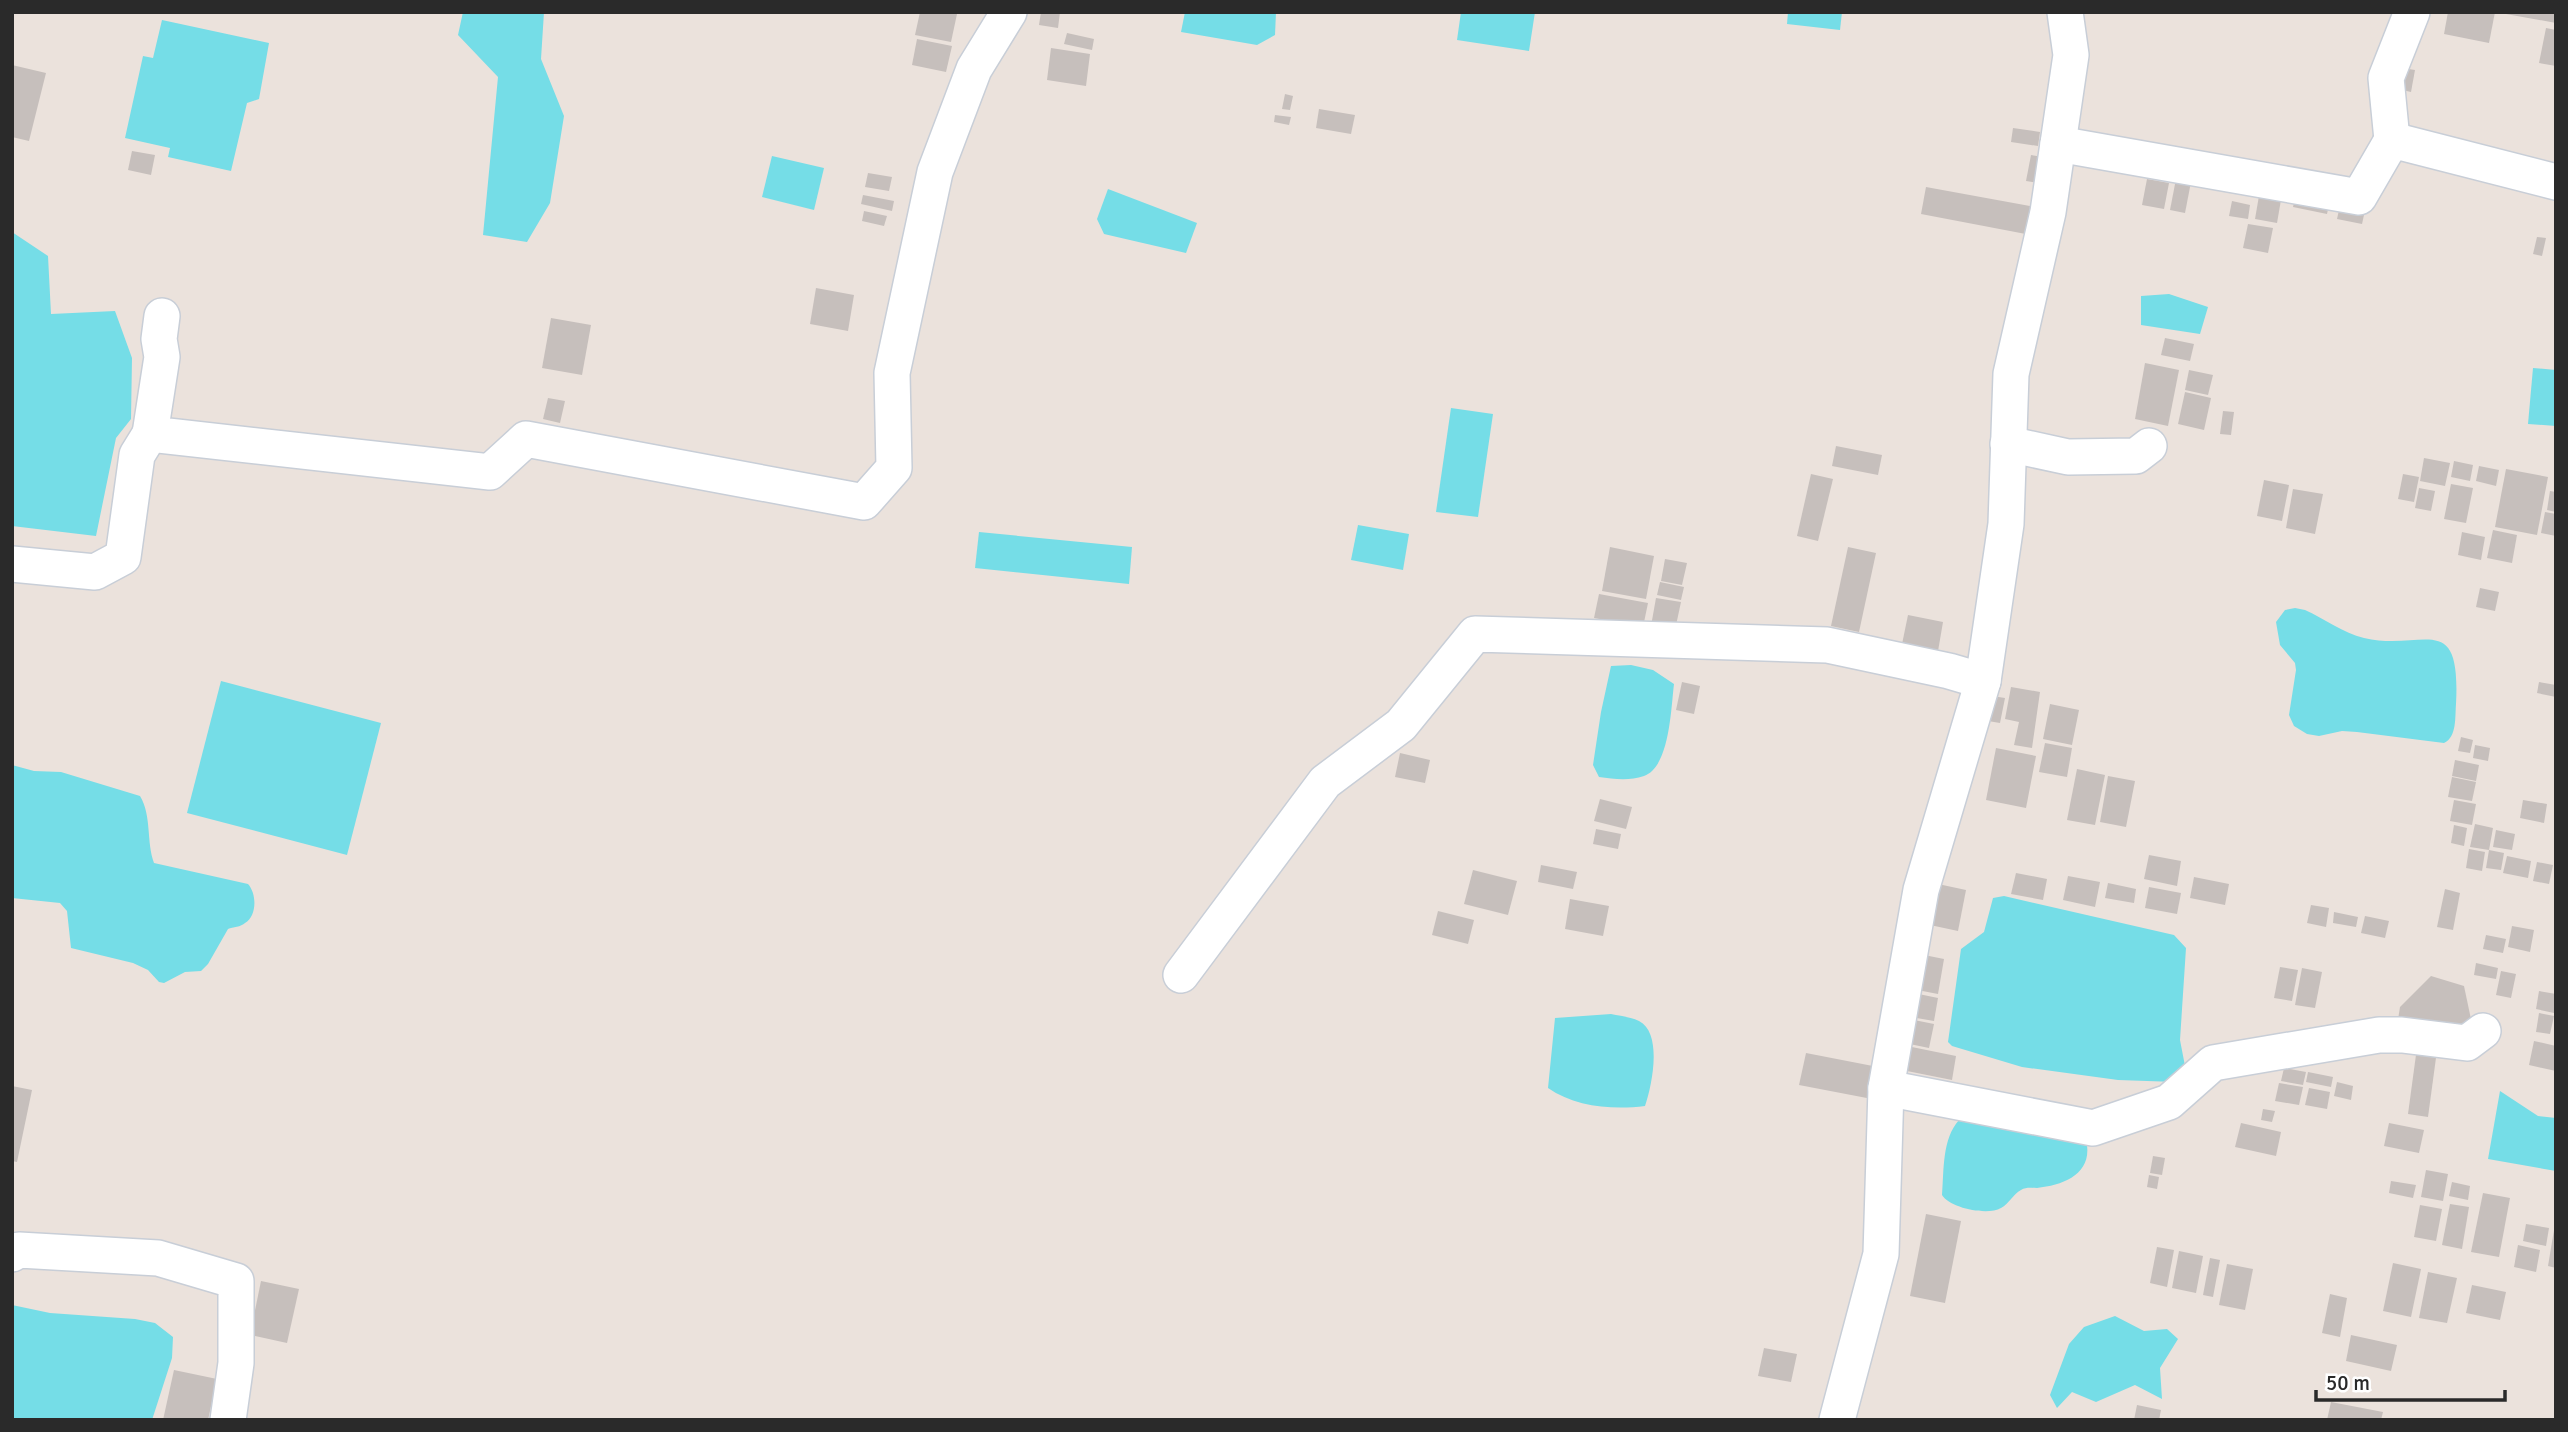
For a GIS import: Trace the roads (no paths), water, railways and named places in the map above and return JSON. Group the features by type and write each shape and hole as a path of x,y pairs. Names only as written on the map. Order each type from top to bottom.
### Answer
{"street":[{"path":"150,435 490,472 526,439 864,502 894,468 892,373 935,172 974,69 1009,12"},
{"path":"1838,1420 1881,1254 1886,1088 1921,890 1983,681 2006,524 2011,374 2048,212 2071,55 2065,12"},
{"path":"2059,144 2359,197 2392,140 2386,78 2412,12"},
{"path":"2392,140 2556,182"},
{"path":"12,564 95,572 123,557 137,455 150,435 162,357 159,339 162,316"},
{"path":"2008,444 2068,457 2136,456 2149,446"},
{"path":"1181,975 1325,782 1401,726 1475,634 1827,645 1983,681"},
{"path":"1886,1088 2092,1128 2169,1102 2213,1063 2379,1035 2467,1043 2483,1031"},
{"path":"12,1254 19,1250 158,1258 236,1281 236,1363 229,1420"}],"water":[{"path":"463,12 544,12 541,59 564,116 550,203 527,242 483,235 498,77 458,35"},
{"path":"1185,12 1276,12 1275,35 1257,45 1181,32"},
{"path":"1461,12 1535,12 1529,51 1457,40"},
{"path":"1788,12 1842,12 1840,30 1787,24"},
{"path":"162,20 269,43 259,99 247,103 231,171 168,157 170,148 125,138 143,56 153,58"},
{"path":"772,156 824,168 814,210 762,197"},
{"path":"1108,189 1197,223 1186,253 1104,234 1097,219"},
{"path":"12,232 48,256 51,314 115,311 132,358 131,419 116,438 96,536 12,526"},
{"path":"2169,294 2208,307 2200,334 2141,325 2141,296"},
{"path":"2533,368 2556,370 2556,426 2528,424"},
{"path":"1451,408 1493,414 1478,517 1436,512"},
{"path":"1358,525 1409,534 1403,570 1351,560"},
{"path":"979,532 1132,547 1129,584 975,568"},
{"path":"2285,610 2305,610 2364,638 2385,641 2434,640 2445,645 2452,655 2456,674 2455,720 2448,740 2444,743 2342,731 2319,736 2307,734 2294,726 2289,715 2295,663 2280,645 2276,622"},
{"path":"1631,665 1653,670 1674,684 1664,749 1653,770 1644,776 1627,779 1599,777 1593,765 1611,666"},
{"path":"221,681 381,723 347,855 187,813"},
{"path":"12,765 34,771 61,772 140,796 146,812 154,863 248,884 254,899 254,910 249,920 228,929 208,964 201,971 185,972 164,983 159,982 148,970 133,963 71,948 67,911 60,903 12,898"},
{"path":"2004,896 2174,935 2186,948 2180,1040 2185,1066 2176,1082 2118,1080 2022,1067 1952,1046 1948,1042 1961,949 1984,932 1993,898"},
{"path":"1611,1014 1639,1021 1651,1037 1653,1073 1645,1106 1595,1106 1570,1099 1548,1088 1555,1018"},
{"path":"2500,1091 2538,1116 2556,1118 2556,1171 2488,1159"},
{"path":"1959,1120 2086,1140 2086,1161 2075,1175 2067,1180 2058,1184 2023,1189 2001,1208 1978,1211 1960,1207 1942,1195 1949,1136"},
{"path":"12,1305 50,1313 135,1319 155,1323 173,1337 172,1358 152,1420 12,1420"},
{"path":"2115,1316 2144,1331 2167,1329 2178,1339 2160,1368 2162,1399 2135,1385 2096,1402 2072,1392 2057,1408 2050,1395 2069,1344 2084,1327"}]}
